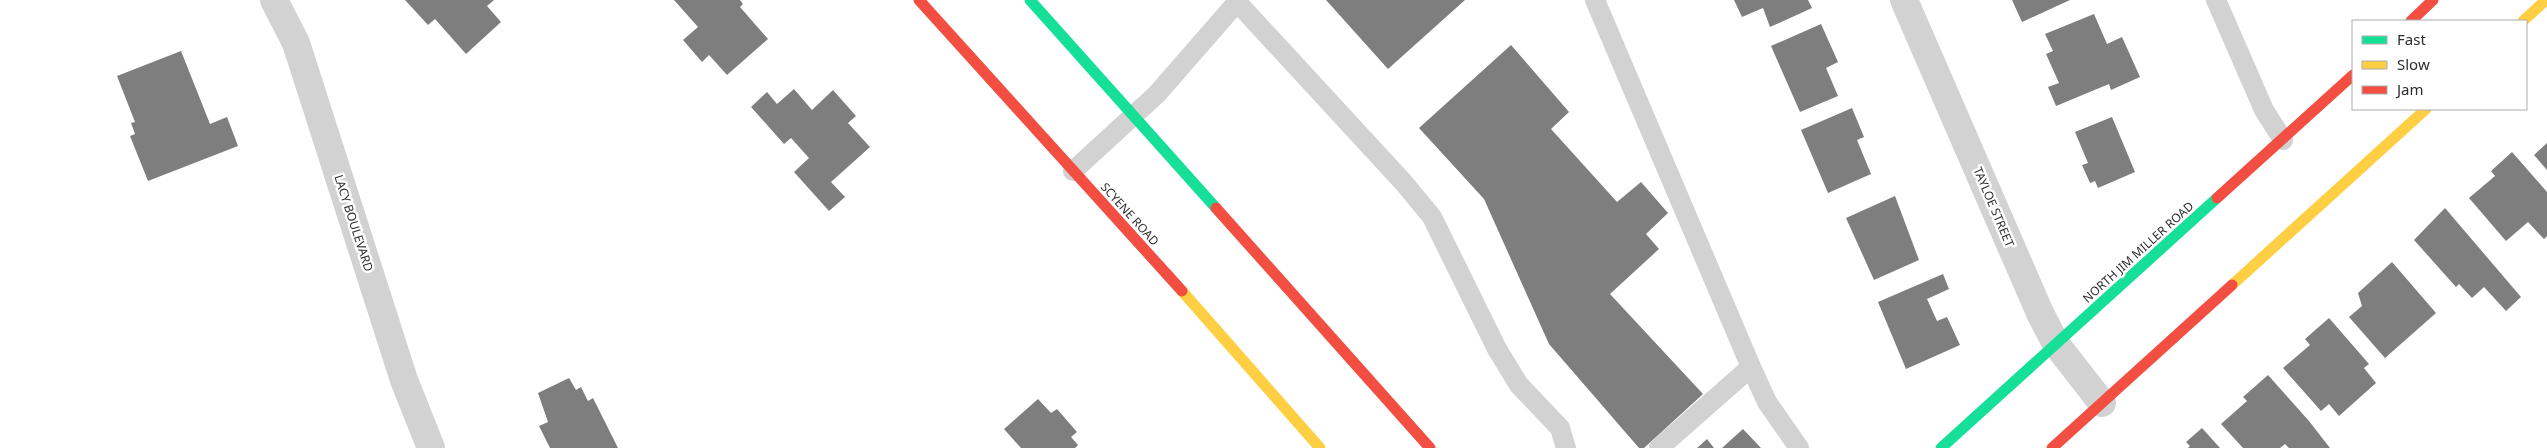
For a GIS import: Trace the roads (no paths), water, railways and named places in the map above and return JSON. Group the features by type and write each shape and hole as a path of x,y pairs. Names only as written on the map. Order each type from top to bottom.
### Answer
{"main road":[{"name":"SCYENE ROAD","path":"918,0 1320,448"},
{"path":"1030,0 1430,448"},
{"path":"2412,20 2434,0"},
{"path":"2524,20 2546,0"},
{"name":"NORTH JIM MILLER ROAD","path":"1940,448 2352,76"},
{"path":"2052,448 2425,110"}],"street":[{"name":"LACY BOULEVARD","path":"274,0 296,43 404,380 431,448"},
{"name":"TAYLOE STREET","path":"1904,0 2040,314 2056,344 2102,403"}],"lane":[{"path":"1595,0 1751,367 1767,402 1799,448"},
{"path":"2216,0 2264,110 2283,140"},
{"path":"1073,171 1157,94 1238,1 1404,183 1432,217 1497,350 1519,385 1560,428 1566,448"},
{"path":"1659,448 1751,367"}]}
